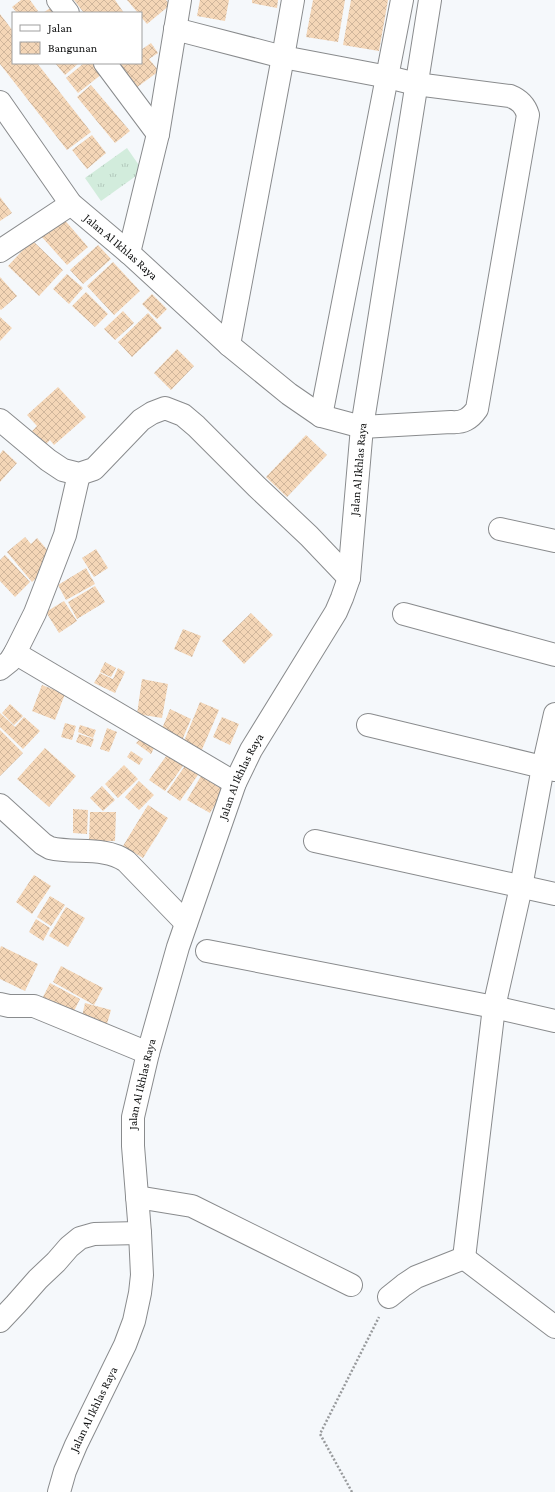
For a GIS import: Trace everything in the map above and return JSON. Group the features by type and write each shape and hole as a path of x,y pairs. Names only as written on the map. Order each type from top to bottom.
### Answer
{"street":[{"path":"58,0 67,12"},
{"path":"129,253 158,134 180,0"},
{"path":"229,345 284,57 293,0"},
{"path":"322,416 402,0"},
{"path":"175,29 284,57 388,77 416,84 510,96 518,99 523,104 528,115 476,410 472,416 460,423 451,422 362,427 416,84 430,0"},
{"path":"106,64 158,134"},
{"name":"Jalan Al Ikhlas Raya","path":"0,102 71,204 129,253 229,345 288,394 322,416 362,427 349,578 336,612 251,750 235,783 186,923 148,1053 133,1117 133,1146 142,1274 140,1293 134,1321 125,1345 76,1445 65,1471 59,1492"},
{"path":"0,251 71,204"},
{"path":"0,420 48,460 63,470 79,474 94,469 141,420 152,413 165,408 176,411 183,415 220,449 257,487 309,536 349,578"},
{"path":"0,669 10,661 15,653 35,613 65,535 79,474"},
{"path":"500,529 555,541"},
{"path":"404,614 555,655"},
{"path":"15,653 235,783"},
{"path":"464,1258 494,1007 549,768 555,714"},
{"path":"368,725 549,768"},
{"path":"0,805 50,848 108,853 118,856 126,861 186,923"},
{"path":"315,841 555,894"},
{"path":"207,951 494,1007 555,1021"},
{"path":"0,1004 9,1006 34,1006 148,1053"},
{"path":"137,1197 192,1206 351,1285"},
{"path":"0,1321 38,1279 69,1247 80,1238 94,1234 140,1233"},
{"path":"390,1297 416,1277 464,1258"},
{"path":"464,1258 555,1327"}],"path":[{"path":"352,1492 320,1434 390,1297"}],"green space":[{"path":"127,148 143,171 101,201 85,178"}],"building":[{"path":"21,0 30,0 38,11 16,12 12,7"},
{"path":"74,0 115,0 123,12 83,12"},
{"path":"127,0 166,0 170,5 147,24 142,18 142,12 137,12"},
{"path":"200,0 229,0 225,21 197,16"},
{"path":"252,0 278,0 277,8 252,3"},
{"path":"313,0 345,0 338,42 306,37"},
{"path":"351,0 388,0 379,51 343,45"},
{"path":"50,8 53,12 44,12"},
{"path":"0,14 12,30 12,64 38,64 91,132 67,150 0,64"},
{"path":"151,43 158,53 149,59 159,71 136,88 119,66 122,64 142,64 142,49"},
{"path":"56,64 78,64 65,75"},
{"path":"83,64 94,64 102,74 78,93 66,78"},
{"path":"91,85 130,131 115,143 77,97"},
{"path":"92,135 106,153 87,169 72,150"},
{"path":"0,197 12,213 0,221"},
{"path":"62,217 88,247 67,265 41,236"},
{"path":"32,240 63,270 39,296 8,266"},
{"path":"98,245 111,259 83,284 70,270"},
{"path":"113,262 140,291 114,315 87,286"},
{"path":"67,274 83,288 69,304 53,289"},
{"path":"0,277 17,296 1,310 0,309"},
{"path":"86,292 108,314 95,327 72,306"},
{"path":"152,294 167,309 157,319 142,304"},
{"path":"123,311 134,323 115,340 104,329"},
{"path":"148,313 162,328 132,357 118,342"},
{"path":"0,317 12,328 0,341"},
{"path":"177,349 194,366 171,390 154,373"},
{"path":"58,387 86,417 54,445 50,440 45,445 32,431 37,426 27,415"},
{"path":"306,435 327,455 287,497 266,477"},
{"path":"3,450 17,463 0,482 0,454"},
{"path":"25,537 31,544 37,538 50,553 44,559 50,566 32,582 7,552"},
{"path":"96,549 108,568 94,577 82,558"},
{"path":"5,555 30,582 15,597 0,581 0,560"},
{"path":"86,568 95,584 66,600 58,585"},
{"path":"95,586 105,602 77,619 68,602"},
{"path":"64,601 77,621 59,633 46,612"},
{"path":"251,613 273,635 244,664 222,641"},
{"path":"183,629 201,636 192,657 174,649"},
{"path":"105,662 116,668 111,677 100,672"},
{"path":"118,668 125,672 115,693 94,683 100,673 117,681 113,679"},
{"path":"142,679 168,684 162,718 137,714"},
{"path":"42,685 65,694 55,720 32,711"},
{"path":"200,702 219,710 200,754 182,746"},
{"path":"10,704 23,716 14,725 2,713"},
{"path":"170,709 191,719 180,745 159,736"},
{"path":"0,713 15,727 24,717 40,731 23,749 0,727"},
{"path":"222,717 239,724 230,745 213,737"},
{"path":"65,723 76,726 72,740 61,737"},
{"path":"80,725 96,730 93,738 78,732"},
{"path":"107,728 117,732 109,752 100,749"},
{"path":"0,730 23,753 0,776"},
{"path":"79,734 94,739 91,747 76,742"},
{"path":"140,739 154,748 151,754 136,743"},
{"path":"45,748 76,776 49,807 17,779"},
{"path":"131,751 143,759 139,765 127,757"},
{"path":"169,752 185,763 165,791 149,780"},
{"path":"187,763 200,772 180,801 167,792"},
{"path":"124,765 138,779 118,798 105,784"},
{"path":"201,776 224,790 210,813 187,800"},
{"path":"139,781 154,795 139,810 125,797"},
{"path":"102,786 115,800 103,811 90,798"},
{"path":"148,805 168,818 143,858 123,846"},
{"path":"73,809 88,810 87,834 73,833"},
{"path":"90,812 116,812 115,841 89,841"},
{"path":"34,875 51,886 32,914 16,902"},
{"path":"50,896 65,905 51,926 37,917"},
{"path":"66,907 85,918 68,947 49,936"},
{"path":"36,919 50,928 43,941 29,932"},
{"path":"1,946 38,964 25,991 0,979"},
{"path":"61,966 103,988 94,1005 53,982"},
{"path":"50,983 80,999 72,1015 42,999"},
{"path":"85,1003 111,1010 106,1027 81,1021"}]}
